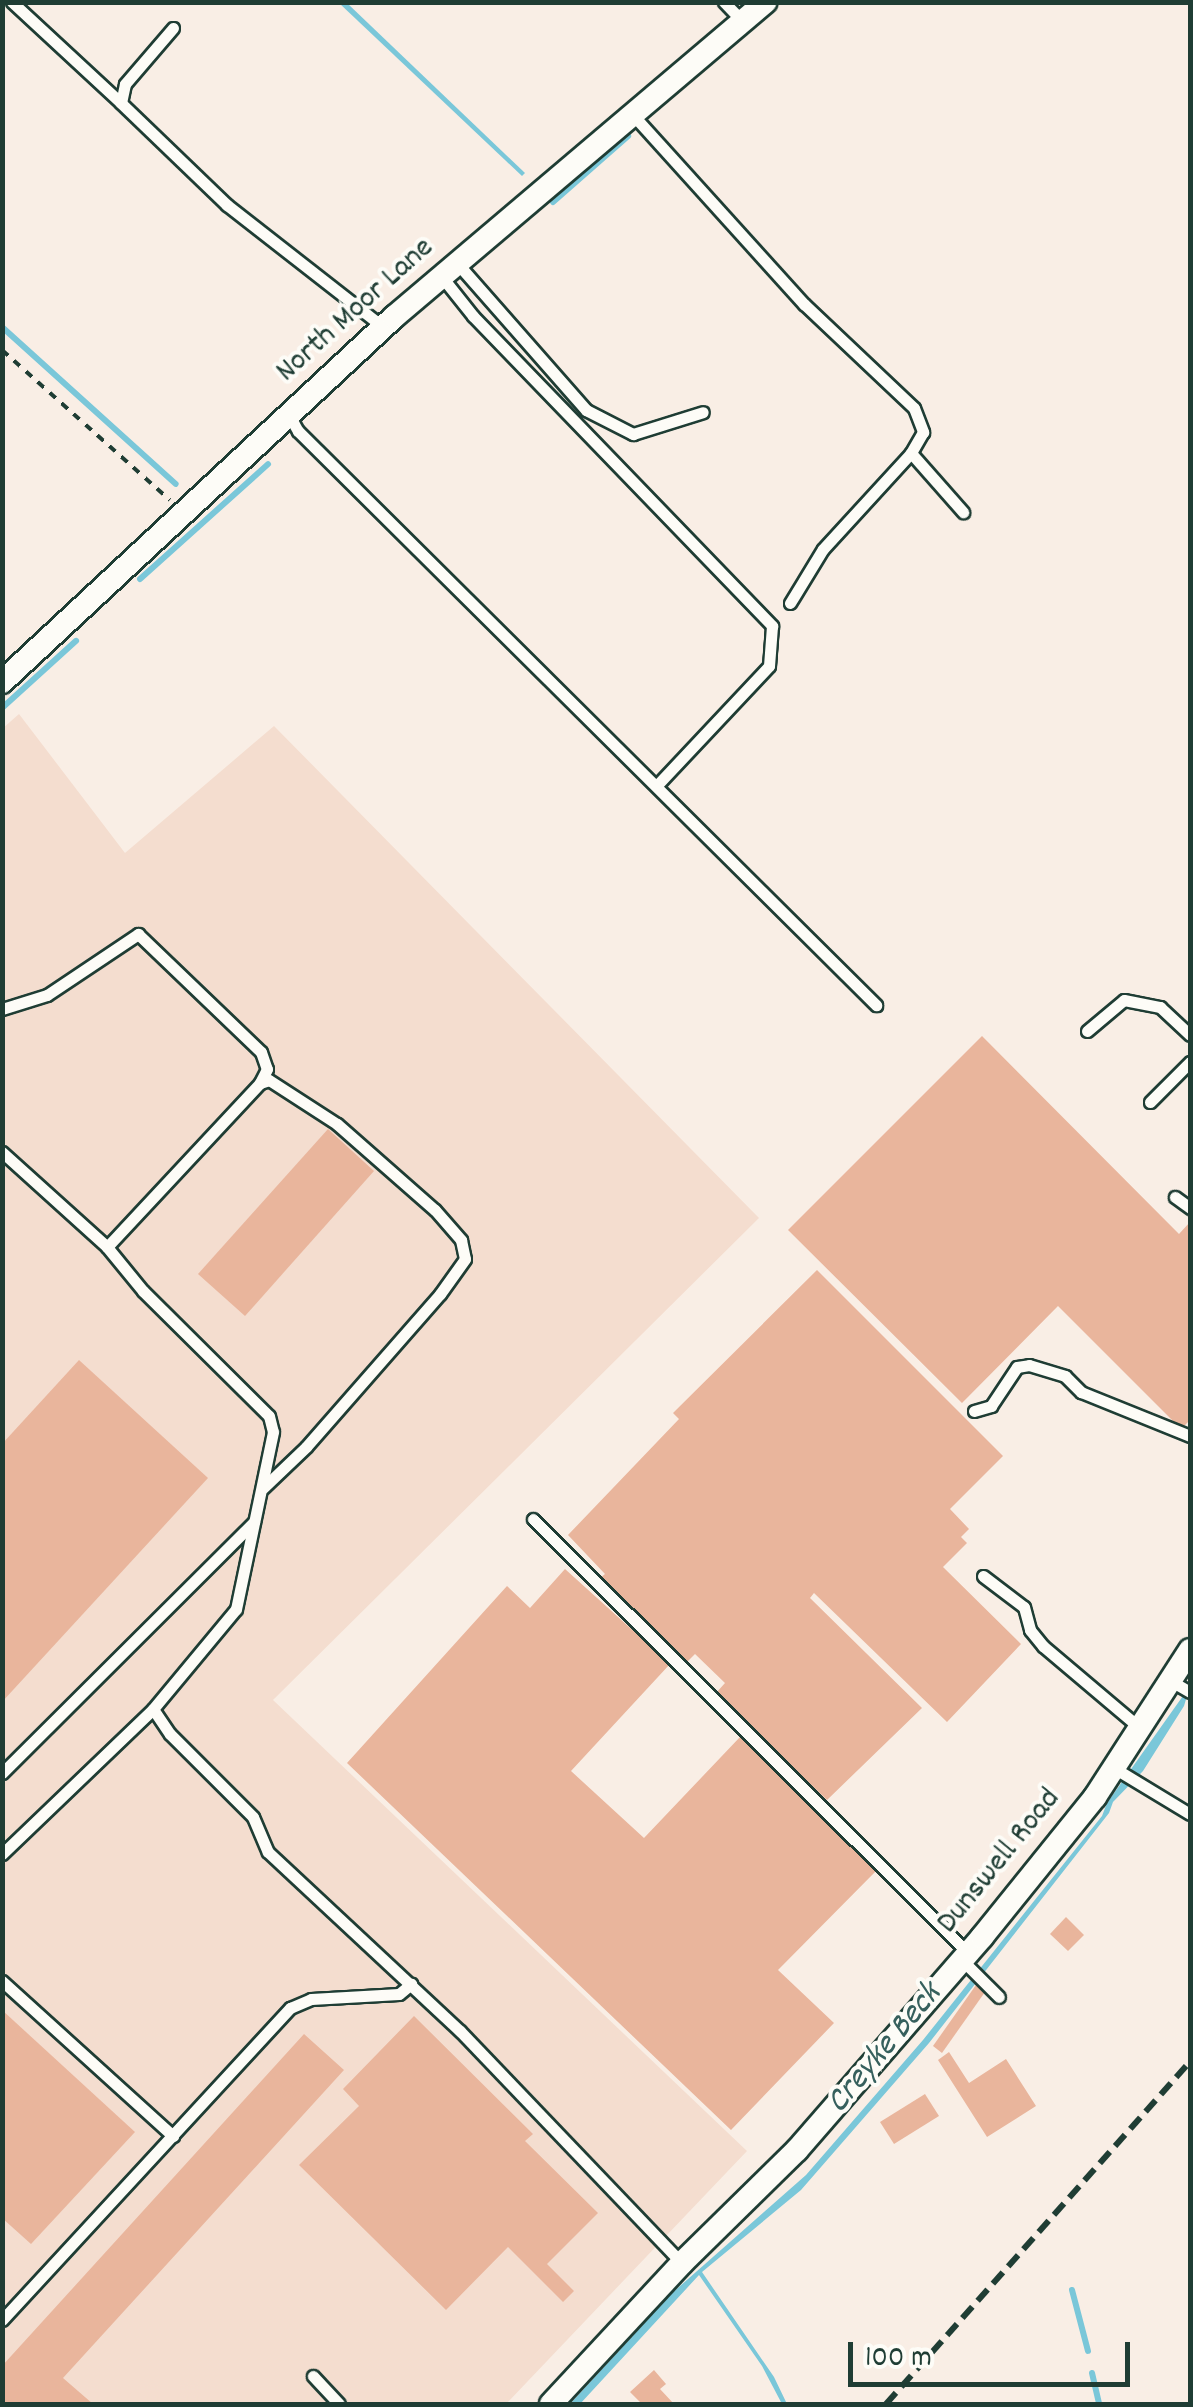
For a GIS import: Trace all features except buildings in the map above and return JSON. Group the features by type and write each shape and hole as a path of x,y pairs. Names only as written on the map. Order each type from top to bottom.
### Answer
{"street":[{"name":"North Moor Lane","path":"2,682 383,328 766,2"},
{"name":"Dunswell Road","path":"551,2404 682,2263 797,2150 967,1961 1119,1771 1140,1728 1181,1687 1190,1650"}],"lane":[{"path":"12,2 226,205 383,328"},
{"path":"724,2 743,22"},
{"path":"122,103 125,84 174,28"},
{"path":"633,115 804,304 914,408 922,432 911,454 824,549 790,603"},
{"path":"450,270 586,410 633,434 703,412"},
{"path":"450,270 473,316 772,626 769,666 658,784"},
{"path":"290,415 298,431 658,784 876,1005"},
{"path":"911,454 963,512"},
{"path":"2,1009 48,995 138,934 262,1052 267,1069 260,1083 107,1247"},
{"path":"1087,1031 1124,1000 1160,1007 1190,1035"},
{"path":"1150,1102 1190,1062"},
{"path":"260,1083 278,1082 337,1124 435,1210 460,1240 465,1259 378,1366 306,1447 261,1490"},
{"path":"2,1152 107,1247 143,1292 268,1416 273,1432 236,1610 153,1709 2,1854"},
{"path":"1175,1197 1190,1208"},
{"path":"974,1410 991,1406 1017,1367 1029,1365 1065,1376 1080,1392 1190,1436"},
{"path":"534,1519 999,1997"},
{"path":"2,1773 254,1522"},
{"path":"983,1576 1024,1607 1030,1630 1042,1646 1140,1728"},
{"path":"153,1709 170,1734 253,1817 268,1852 410,1984 629,2203 682,2263"},
{"path":"1119,1771 1190,1814"},
{"path":"2,1981 173,2136"},
{"path":"2,2320 290,2008 311,1999 399,1994 410,1984"},
{"path":"313,2376 340,2404"}],"path":[{"path":"2,350 146,482 186,512"}],"shaded area":[{"path":"19,714 125,853 274,726 759,1218 273,1700 747,2151 506,2404 3,2404 2,729"}],"water":[{"path":"339,3 347,3 525,173 522,176"},
{"path":"1190,1686 1184,1706 1143,1771 1113,1802 1109,1813 929,2043 801,2190 702,2272 774,2377 787,2404 782,2404 762,2366 699,2275 580,2404 570,2404 671,2294 806,2175 923,2040 1102,1816 1107,1803"}],"waterway":[{"path":"553,202 628,136"},
{"path":"2,327 176,484"},
{"path":"140,579 268,464"},
{"path":"2,708 76,641"},
{"path":"1072,2290 1088,2351"},
{"path":"1092,2373 1099,2404"}],"railway":[{"path":"886,2404 1190,2062"}],"water label":[{"name":"Creyke Beck","path":"885,2049"}]}
